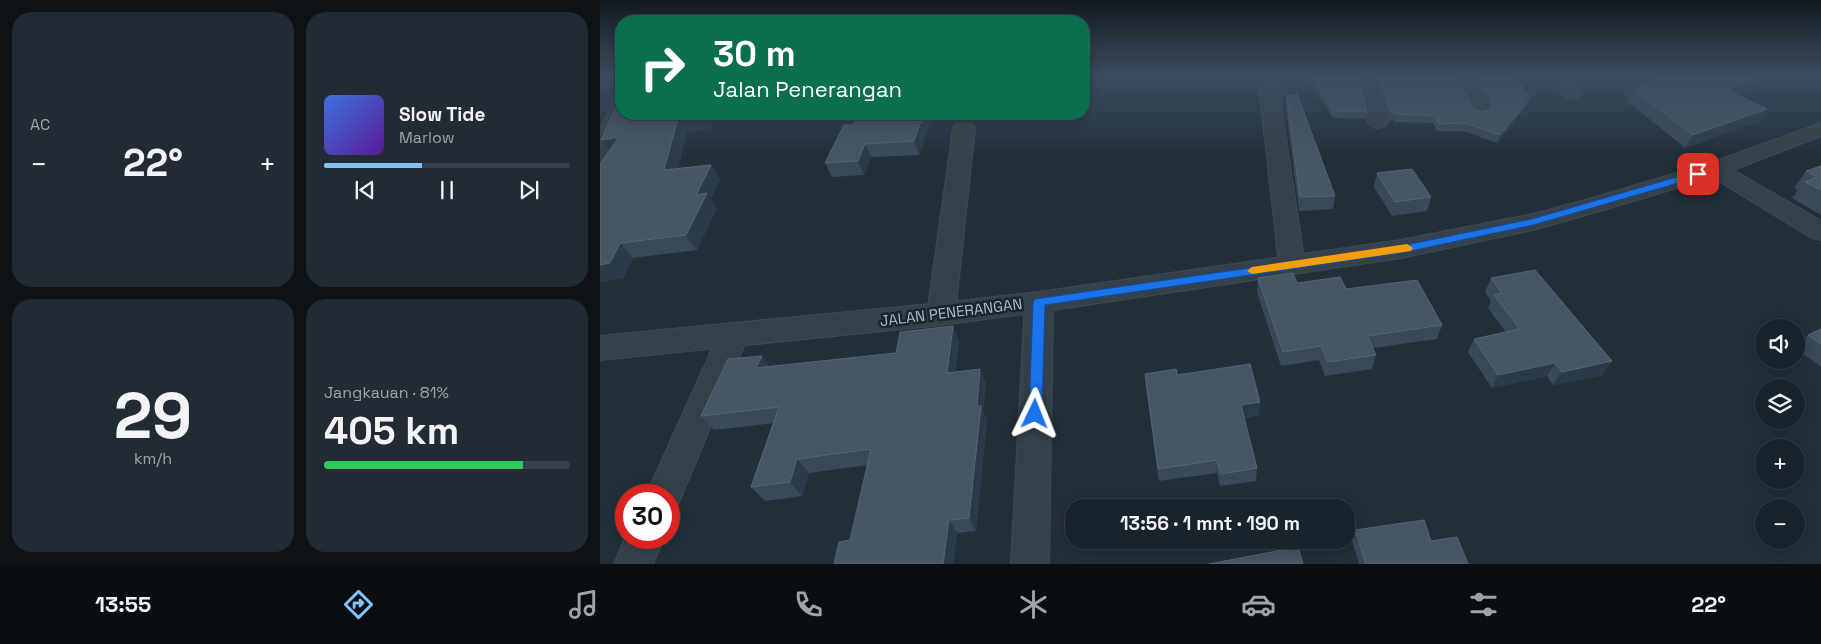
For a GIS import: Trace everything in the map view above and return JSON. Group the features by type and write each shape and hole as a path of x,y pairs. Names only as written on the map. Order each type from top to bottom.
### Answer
{"street":[{"path":"1270,103 1292,265"},
{"path":"1373,103 1378,122"},
{"path":"1475,103 1479,112"},
{"path":"600,153 615,119"},
{"path":"940,314 964,129"},
{"name":"JALAN PENERANGAN","path":"600,348 733,336 1039,302 1401,249 1533,222 1715,169 1821,129"},
{"path":"1715,169 1821,232"},
{"path":"1030,564 1039,302"},
{"path":"669,484 733,336"},
{"path":"633,564 640,549"}],"building":[{"path":"1288,103 1300,103 1335,196 1300,197"},
{"path":"1329,103 1365,103 1367,112 1334,111"},
{"path":"1388,103 1470,103 1473,109 1481,112 1490,109 1493,103 1526,104 1500,135 1465,123 1439,124 1435,116 1396,114 1396,112 1391,112"},
{"path":"1652,103 1755,103 1767,109 1693,135"},
{"path":"615,110 615,120 677,120 664,170 711,165 696,195 707,193 686,235 620,243 610,263 600,265 600,164 619,137 601,140"},
{"path":"856,120 922,120 914,141 865,144 858,161 825,163 844,125 852,125"},
{"path":"1821,166 1821,190 1805,182 1817,177 1806,171"},
{"path":"1412,169 1431,197 1395,202 1377,173"},
{"path":"1535,270 1612,361 1562,372 1555,363 1498,375 1474,339 1520,329 1494,295 1502,293 1491,278"},
{"path":"1293,273 1297,283 1340,277 1346,289 1417,280 1442,325 1367,336 1376,355 1328,362 1321,346 1283,352 1258,278"},
{"path":"953,326 947,373 980,369 977,406 981,406 969,518 949,520 943,564 834,564 839,542 850,540 871,449 797,459 790,482 751,487 779,407 701,416 728,359 762,356 756,368 896,353 900,332"},
{"path":"1821,329 1821,344 1808,335"},
{"path":"1250,364 1260,402 1241,405 1257,468 1221,474 1217,460 1158,469 1145,374 1176,369 1177,375"},
{"path":"1424,520 1431,541 1457,537 1468,564 1366,564 1355,530"},
{"path":"1288,549 1299,549 1303,564 1209,564"}],"slow traffic":[{"path":"1252,271 1407,248"}],"route":[{"path":"1035,414 1039,302 1451,240 1533,222 1698,174"}]}
